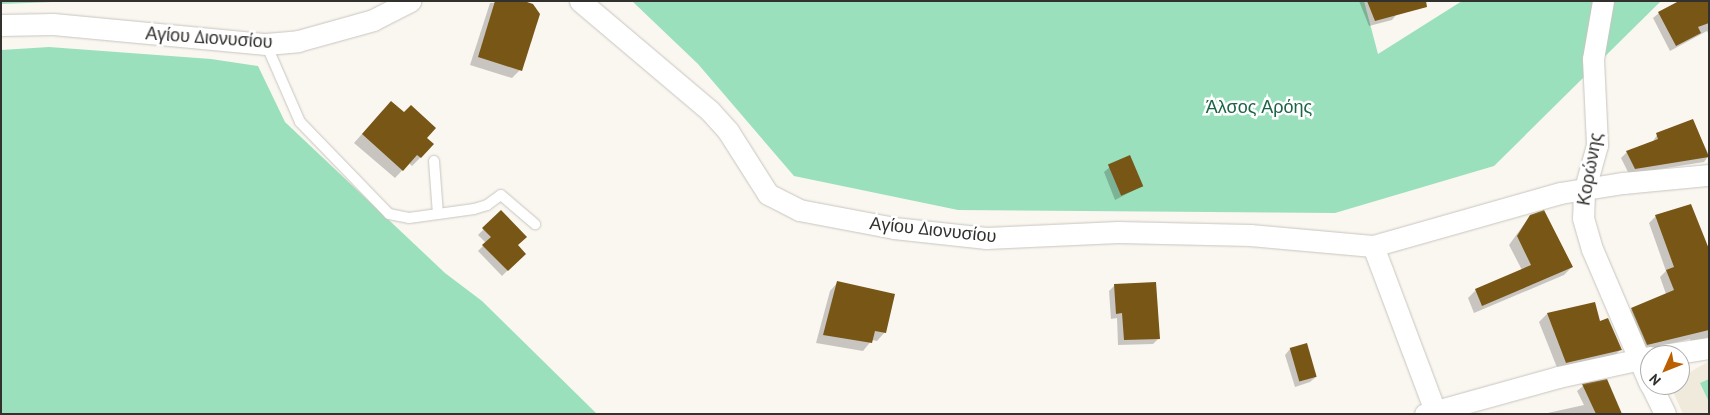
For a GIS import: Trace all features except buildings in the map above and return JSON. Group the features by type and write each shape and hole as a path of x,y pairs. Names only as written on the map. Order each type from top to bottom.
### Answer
{"street":[{"name":"Αγίου Διονυσίου","path":"1,25 53,24 266,44 298,41 374,20 410,1"},
{"name":"Αγίου Διονυσίου","path":"580,1 710,110 728,131 763,188 775,199 799,210 894,228 966,236 1018,238 1148,232 1250,235 1373,246"},
{"name":"Κορώνης","path":"1603,1 1593,59 1597,144 1582,203 1586,232 1640,349"},
{"path":"1640,359 1432,413 1373,246 1530,200 1586,188 1707,175"},
{"path":"1690,351 1709,348"},
{"name":"Κορώνης","path":"1656,395 1665,414"}],"lane":[{"path":"266,44 300,122 389,214 409,218 482,207 501,195 535,224"},
{"path":"434,161 438,214"}],"shaded area":[{"path":"1709,361 1709,414 1683,414 1674,395 1690,395 1690,372"}],"green space":[{"path":"1,1 79,1 1,4"},
{"name":"Άλσος Αρόης","path":"632,1 1364,1 1378,54 1462,1 1661,1 1494,166 1335,213 958,210 794,176 698,64"},
{"path":"49,47 211,59 258,66 285,122 445,273 482,301 597,414 1,414 1,50"},
{"path":"1709,379 1709,402 1700,383"}]}
